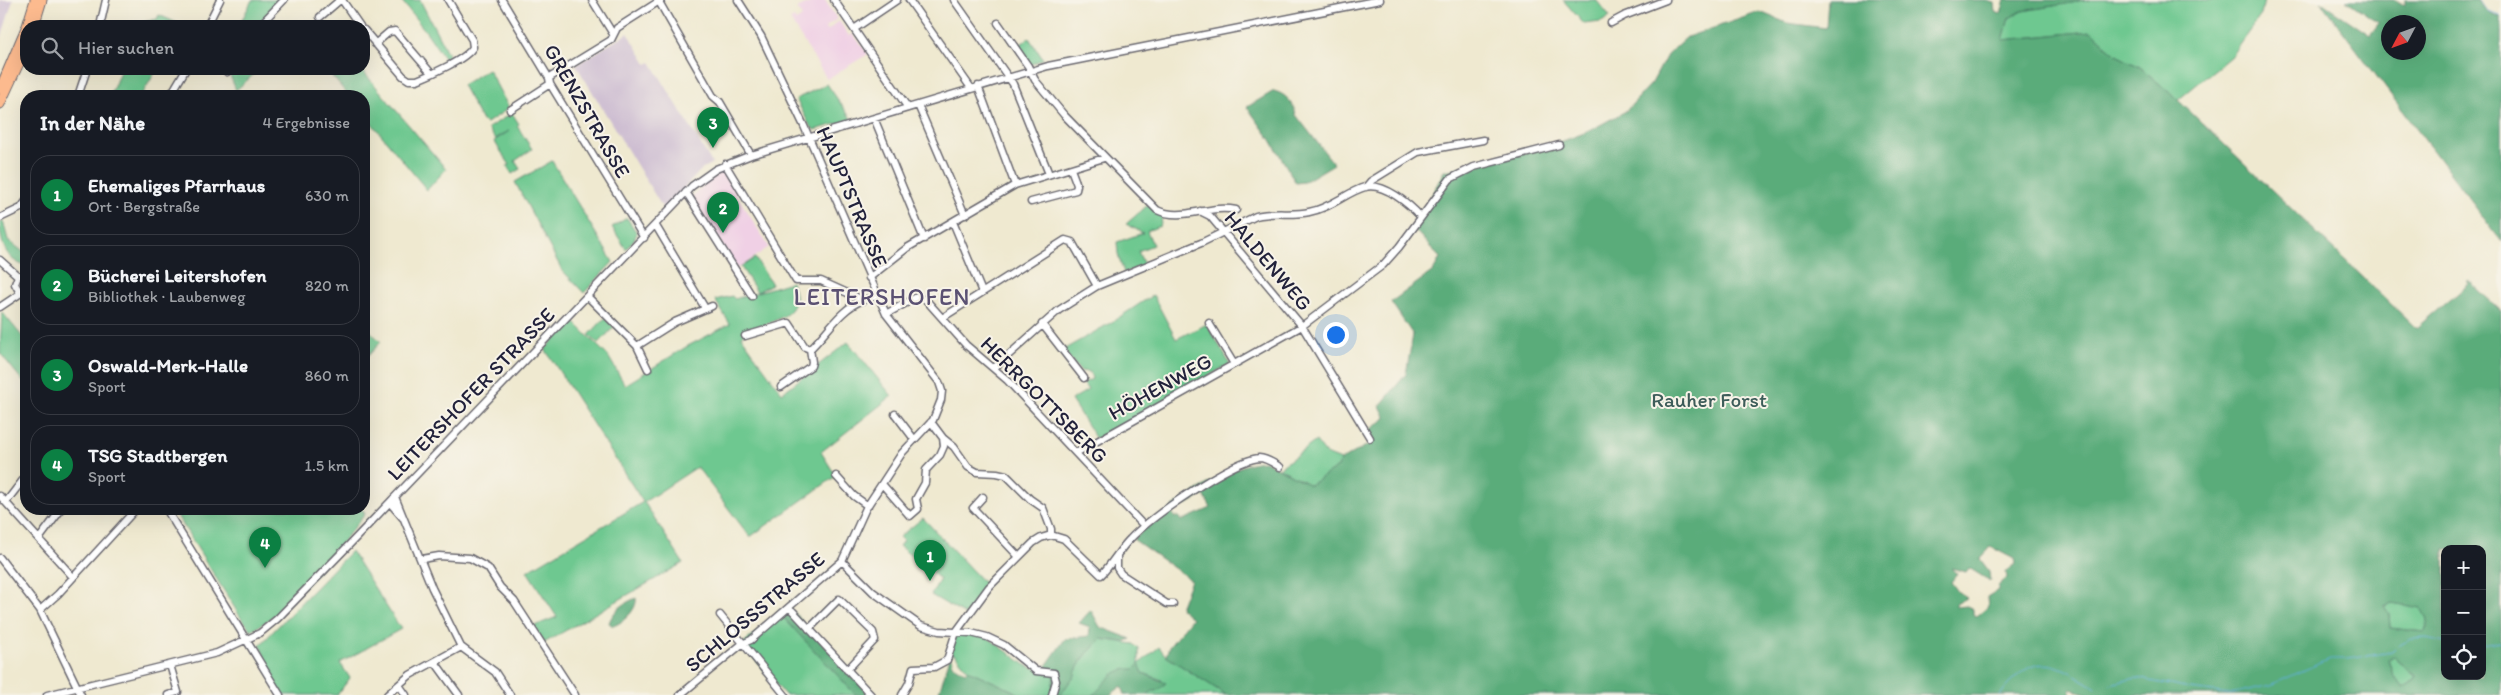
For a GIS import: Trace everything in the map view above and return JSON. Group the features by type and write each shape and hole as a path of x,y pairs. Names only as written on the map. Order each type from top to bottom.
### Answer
{"highway":[{"path":"29,20 35,0"},
{"path":"36,20 42,0"},
{"path":"0,89 20,43"},
{"path":"0,104 20,61"}],"street":[{"path":"101,20 106,0"},
{"path":"210,20 220,0"},
{"path":"265,20 284,0"},
{"path":"320,17 341,0 356,20"},
{"path":"370,38 407,79 417,80 469,53 473,47 472,40 448,0"},
{"name":"GRENZSTRASSE","path":"502,0 644,238"},
{"path":"592,0 614,34"},
{"path":"510,110 549,81 611,40 617,28 659,0 713,96 720,102 751,155"},
{"name":"HAUPTSTRASSE","path":"738,0 760,36 810,138 886,314 939,382 942,391 941,400"},
{"path":"834,0 908,108"},
{"path":"854,29 897,0"},
{"path":"910,0 971,88"},
{"path":"954,0 1013,84 1049,174"},
{"name":"LEITERSHOFER STRASSE","path":"47,695 79,692 219,652 246,641 277,619 656,226 686,192 704,176 725,164 1031,71 1380,0"},
{"path":"1611,23 1666,0"},
{"path":"998,23 1031,71 1035,80 1064,115 1157,210 1174,216 1220,208 1236,210"},
{"path":"375,44 391,31 397,32 431,73"},
{"path":"80,90 85,75"},
{"path":"174,90 182,75"},
{"path":"978,86 1016,185"},
{"path":"918,105 965,215"},
{"path":"874,118 924,239"},
{"path":"994,368 1059,310 1097,286 1223,233 1256,216 1265,213 1290,214 1312,212 1333,205 1366,187 1418,152 1483,140"},
{"name":"HÖHENWEG","path":"1076,453 1302,326 1383,265 1399,248 1450,179 1474,167 1559,145"},
{"path":"869,278 898,254 1016,185 1049,174 1071,170 1104,158"},
{"path":"725,164 796,281 820,281 863,300"},
{"path":"1031,202 1076,190 1077,185 1071,170"},
{"path":"1366,187 1382,190 1403,199 1421,217"},
{"path":"686,192 752,296"},
{"path":"0,218 20,208"},
{"name":"HALDENWEG","path":"1200,211 1210,216 1302,326 1370,438"},
{"path":"954,222 982,292"},
{"path":"656,226 705,308"},
{"path":"942,318 1066,240 1072,242 1097,286"},
{"path":"0,260 18,276 20,286"},
{"path":"1,306 20,292"},
{"path":"587,296 637,346 648,369"},
{"path":"810,349 825,335 832,324 856,303 877,296"},
{"name":"HERRGOTTSBERG","path":"886,314 917,297 926,300 966,346 994,368 1144,526"},
{"path":"637,346 675,322 712,306"},
{"name":"HÖHENWEG","path":"1209,322 1234,364"},
{"path":"745,336 789,323 805,348 810,349"},
{"path":"1042,324 1084,378"},
{"path":"781,387 811,366 810,349"},
{"name":"SCHLOSSSTRASSE","path":"680,695 742,644 751,640 842,561 868,506 914,439 931,422 941,400"},
{"path":"895,414 914,439"},
{"path":"931,422 943,438 954,447 968,467 977,472 997,472 1006,476 1030,499 1043,508 1051,530 1051,536"},
{"path":"882,484 910,516 918,509 916,499 925,483 926,470 940,455 944,446 943,438"},
{"path":"902,695 909,683 912,668 934,667 947,660 956,632 989,587 1034,543 1051,536 1064,539 1101,575 1144,526 1213,478 1261,458 1280,467"},
{"path":"836,476 854,496 868,506"},
{"path":"6,502 20,484"},
{"path":"0,496 73,577"},
{"path":"395,497 440,605 461,647 495,672 510,695"},
{"path":"983,497 973,508 1020,557"},
{"path":"390,503 407,523"},
{"path":"39,539 57,515"},
{"path":"40,610 130,515"},
{"path":"170,515 280,695"},
{"path":"1117,555 1117,568 1121,574 1167,604 1173,604"},
{"path":"422,559 439,556 470,558 488,568 505,593 514,601 574,695"},
{"path":"0,558 40,610 79,692"},
{"path":"842,561 873,592 909,619 927,628 987,637 1004,645 1036,670 1050,670 1054,673 1056,681 1052,695"},
{"path":"809,629 839,598 872,632 875,640 847,670"},
{"path":"789,607 871,695"},
{"path":"720,615 785,695"},
{"path":"387,695 434,662 461,647"},
{"path":"434,662 459,695"},
{"path":"168,695 178,692 170,665"},
{"path":"399,685 406,695"}],"shaded area":[{"path":"0,0 13,0 0,42"},
{"path":"815,0 825,0 837,19 825,28 827,31 839,21 849,36 853,34 868,54 827,79 790,20 794,18 796,21 802,17 797,9"},
{"path":"628,33 647,64 651,62 712,163 700,171 664,210 576,65"},
{"path":"722,171 769,247 737,269 692,197 709,180"}],"green space":[{"path":"252,0 280,0 262,20 242,20"},
{"path":"401,0 420,0 452,62 448,64"},
{"path":"1563,0 1596,0 1610,17 1601,22 1584,24"},
{"name":"Rauher Forst","path":"1828,0 1986,0 1994,2 1995,12 2001,14 2005,0 2090,0 2022,11 2009,18 2003,40 2091,31 2116,55 2140,67 2178,100 2416,328 2468,284 2468,280 2501,311 2501,695 2092,695 2071,689 2071,695 1226,695 1166,656 1169,647 1192,618 1180,608 1191,580 1133,539 1176,504 1196,491 1215,479 1251,463 1265,461 1310,485 1338,467 1341,460 1370,444 1369,430 1386,418 1380,406 1406,374 1413,335 1391,302 1433,271 1440,258 1414,229 1444,171 1547,147 1587,132 1626,111 1652,83 1667,55 1687,37 1760,12 1787,23 1826,28","holes":["1204,495 1211,508 1181,521 1178,516 1175,518 1172,512","1991,547 2014,559 2015,564 2006,571 2007,578 1998,586 1998,590 1987,597 1988,607 1977,616 1973,614 1973,609 1967,606 1956,607 1956,604 1967,598 1959,593 1951,582 1957,574 1951,568 1966,572 1969,568 1990,581 1989,571 1980,559","2392,603 2421,608 2427,619 2425,632 2390,628 2389,614 2384,606","2394,657 2416,676 2411,684 2404,688 2393,675 2388,659"]},
{"path":"2090,0 2264,0 2261,15 2231,56 2178,100 2140,67 2116,55 2091,31 2003,40 2009,18 2022,11"},
{"path":"2346,0 2393,0 2405,5 2405,0 2476,0 2487,11 2501,16 2501,241 2320,1 2370,35 2379,23"},
{"path":"159,15 170,20 152,20 157,19"},
{"path":"1029,38 1043,59 1030,65 1017,47"},
{"path":"488,69 509,108 487,123 482,121 462,85"},
{"path":"119,75 153,75 145,90 112,90"},
{"path":"230,75 253,75 236,90"},
{"path":"331,75 366,75 446,169 427,190 370,121 370,90 344,90"},
{"path":"827,84 852,120 814,130 796,99"},
{"path":"1274,91 1288,99 1296,115 1334,164 1304,182 1296,183 1271,140 1247,107"},
{"path":"512,113 519,124 517,126 532,149 515,161 520,169 512,174 507,166 510,165 494,141 509,131 495,139 488,128"},
{"path":"552,161 613,262 584,293 562,270 515,182"},
{"path":"1149,204 1163,215 1160,226 1147,231 1153,245 1138,251 1144,265 1124,273 1118,254 1117,242 1143,233 1126,224"},
{"path":"627,218 637,233 626,249 612,227"},
{"path":"3,221 8,240 20,249 20,263 9,255 3,244 0,223"},
{"path":"755,258 772,284 757,292 741,267"},
{"path":"791,282 795,295 794,305 789,312 741,336 782,393 848,342 892,396 821,452 836,476 750,537 697,467 644,502 683,563 544,643 534,626 557,617 527,571 643,502 545,349 572,320 608,356 625,385 686,347 730,324 715,300 732,296 735,299"},
{"path":"1153,295 1176,339 1207,324 1230,364 1096,439 1071,400 1088,390 1083,383 1092,379 1090,372 1080,371 1063,350 1112,322"},
{"path":"2,312 20,334 20,378 0,353"},
{"path":"605,318 614,327 598,344 589,335"},
{"path":"370,331 381,342 370,354"},
{"path":"1316,441 1326,454 1341,460 1338,467 1310,485 1279,468"},
{"path":"177,515 364,515 312,578 280,611 265,623 251,630 241,618"},
{"path":"923,518 986,585 965,615 931,595 940,579 899,546 903,541 899,537"},
{"path":"351,551 401,629 340,663 350,678 337,695 279,695 260,645"},
{"path":"636,598 635,607 625,619 613,626 609,623 613,615 620,608"},
{"path":"2392,603 2421,608 2427,619 2425,632 2390,628 2389,614 2384,606"},
{"path":"789,607 871,695 856,695 780,614"},
{"path":"1091,610 1100,627 1131,639 1124,642 1101,639 1088,652 1074,678 1062,693 1060,695 1052,695 1054,673 1043,670 1065,639 1089,636 1090,627 1079,623"},
{"path":"780,614 856,695 785,695 742,644"},
{"path":"956,632 987,637 1027,666 1054,673 1052,695 1022,695 968,670 955,654 951,654"},
{"path":"1101,639 1134,644 1139,649 1139,664 1159,647 1166,656 1226,695 1146,695 1162,680 1143,673 1139,665 1101,695 1060,695 1074,678 1088,652"},
{"path":"950,657 953,660 952,664 965,672 968,670 1022,695 938,695"},
{"path":"2394,657 2416,677 2411,684 2404,688 2393,675 2388,658"},
{"path":"1139,664 1143,673 1166,683 1157,691 1146,695 1125,695 1122,686 1110,695 1093,695 1115,673 1126,669 1134,669"}],"waterway":[{"path":"2477,0 2488,11 2501,15"},
{"path":"2110,684 2136,678 2190,689 2230,694 2271,685 2329,659 2348,659 2392,652 2398,646 2411,639 2426,638 2441,641"},
{"path":"2486,644 2501,642"},
{"path":"2000,695 2012,680 2024,671 2035,665 2045,664 2068,671 2096,688"}],"place":[{"name":"Oswald-Merk-Halle","path":"713,148"},
{"name":"Bücherei Leitershofen","path":"723,233"},
{"name":"TSG Stadtbergen","path":"265,568"},
{"name":"Ehemaliges Pfarrhaus","path":"930,581"}],"district":[{"name":"LEITERSHOFEN","path":"882,297"}]}
